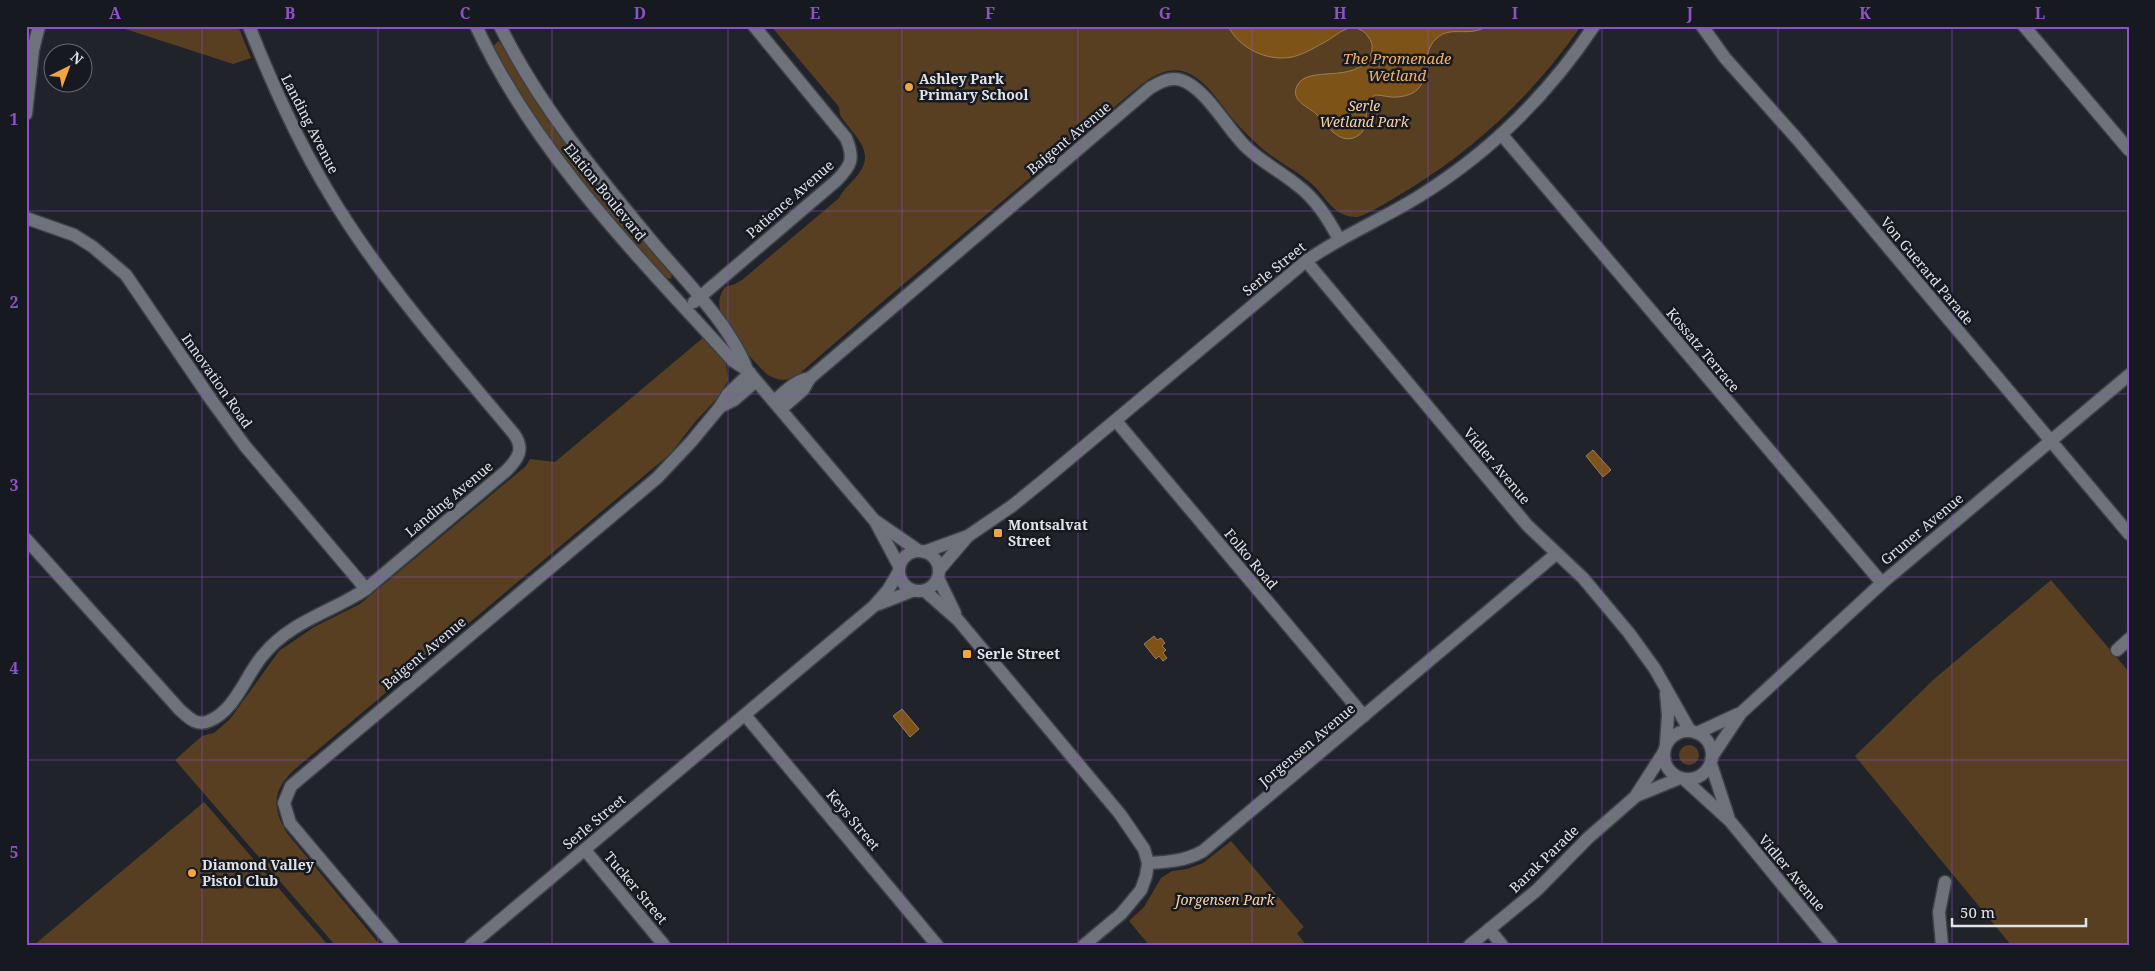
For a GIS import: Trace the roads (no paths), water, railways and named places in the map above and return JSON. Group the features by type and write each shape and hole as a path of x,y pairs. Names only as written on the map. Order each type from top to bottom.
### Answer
{"street":[{"path":"26,114 30,64 38,26"},
{"name":"Landing Avenue","path":"26,539 180,710 193,721 200,723 208,722 223,712 264,653 284,634 311,618 346,602 366,589 506,471 518,458 520,447 514,434 398,294 330,195 293,126 249,26"},
{"name":"Patience Avenue","path":"686,308 836,181 847,170 850,162 850,147 846,138 754,26"},
{"name":"Serle Street","path":"922,551 968,536 1018,501 1306,261 1339,239 1391,213 1451,176 1502,135 1563,70 1594,26"},
{"name":"Von Guerard Parade","path":"1702,26 1725,58 1798,140 2129,534"},
{"path":"2024,26 2129,150"},
{"path":"478,32 500,27"},
{"name":"Elation Boulevard","path":"500,27 552,116 603,182 699,297 737,358"},
{"name":"Elation Boulevard","path":"478,32 513,94 541,136 614,227 686,308 737,358"},
{"name":"Baigent Avenue","path":"777,405 795,383 810,378 1143,94 1166,80 1180,79 1193,87 1250,151 1299,186 1312,198 1339,239"},
{"name":"Kossatz Terrace","path":"1502,135 1882,584"},
{"name":"Innovation Road","path":"26,218 74,235 93,247 126,275 206,393 245,446 366,589"},
{"name":"Vidler Avenue","path":"1306,261 1526,525 1583,578 1629,633 1646,654 1665,688 1694,732"},
{"path":"737,358 875,521 898,570 900,581 912,591 926,591 931,588 939,574"},
{"name":"Baigent Avenue","path":"393,945 290,823 284,803 291,786 657,478 680,456 728,394 751,374"},
{"name":"Gruner Avenue","path":"1712,760 1741,713 1882,584 2129,375"},
{"name":"Folko Road","path":"1116,421 1364,716"},
{"path":"875,521 935,558 939,574 958,620"},
{"name":"Serle Street","path":"939,574 968,536"},
{"path":"898,570 904,557 914,551 922,551"},
{"name":"Jorgensen Avenue","path":"1148,863 1176,861 1195,856 1203,851 1556,554"},
{"name":"Serle Street","path":"471,945 874,606 888,590 898,570"},
{"name":"Serle Street","path":"874,606 912,591"},
{"path":"926,591 958,620 1120,814 1140,842 1148,863 1141,890 1132,903 1084,945"},
{"path":"2117,650 2129,640"},
{"name":"Vidler Avenue","path":"1665,688 1668,715 1665,748"},
{"name":"Gruner Avenue","path":"1694,732 1741,713"},
{"name":"Keys Street","path":"745,715 937,945"},
{"path":"1694,732 1710,743 1712,760 1708,770 1697,778 1683,779 1673,774 1667,768 1665,748 1676,734 1694,732"},
{"name":"Barak Parade","path":"1470,945 1543,884 1588,838 1635,797 1665,748"},
{"name":"Vidler Avenue","path":"1712,760 1718,790 1730,821"},
{"name":"Vidler Avenue","path":"1683,779 1730,821 1832,945"},
{"name":"Barak Parade","path":"1635,797 1683,779"},
{"name":"Tucker Street","path":"585,850 664,945"},
{"path":"1942,945 1939,912 1945,882"},
{"path":"1489,929 1502,945"}],"water":[{"name":"The Promenade Wetland","path":"1228,26 1488,26 1474,31 1442,34 1431,45 1423,81 1418,88 1411,94 1398,97 1375,95 1368,104 1363,131 1359,135 1346,139 1335,134 1316,114 1301,103 1295,91 1302,80 1311,76 1354,70 1363,65 1370,56 1372,49 1371,42 1365,33 1356,28 1346,29 1304,53 1283,58 1264,55 1246,47"},
{"path":"1593,450 1611,470 1603,477 1586,456"},
{"path":"1154,636 1157,640 1161,638 1165,643 1162,646 1166,650 1163,653 1167,658 1163,661 1159,656 1156,659 1144,644"},
{"path":"902,709 919,729 910,737 893,716"}],"place":[{"name":"Ashley Park Primary School","path":"909,87"},
{"name":"Montsalvat Street","path":"998,533"},
{"name":"Serle Street","path":"967,654"},
{"name":"Diamond Valley Pistol Club","path":"192,873"}],"park label":[{"name":"Serle Wetland Park","path":"1364,114"},
{"name":"Jorgensen Park","path":"1225,900"}]}
